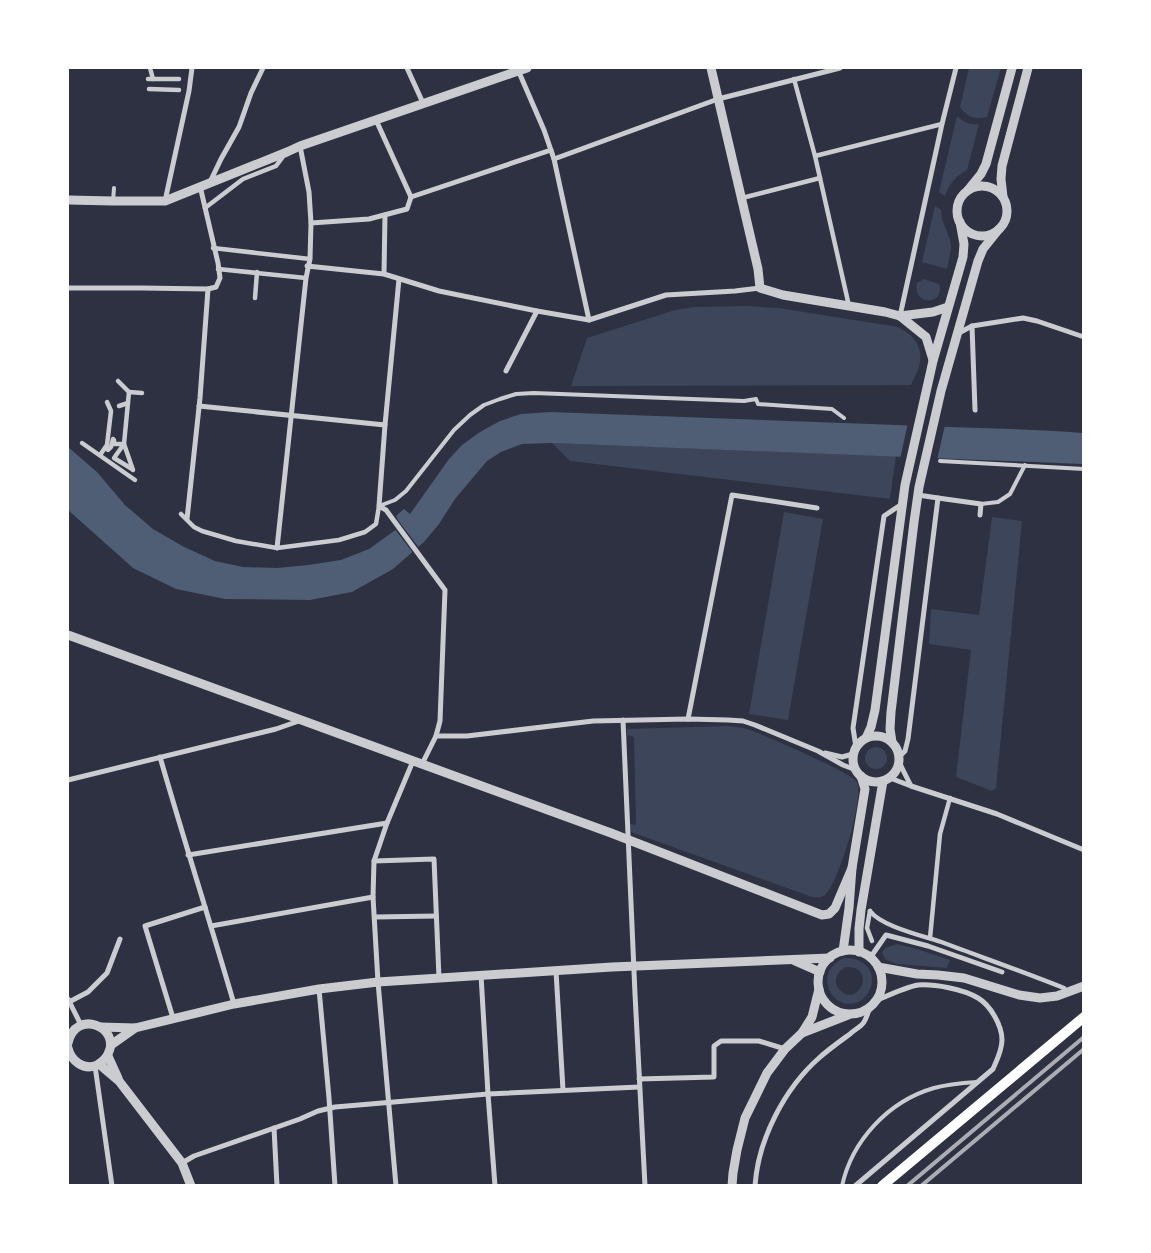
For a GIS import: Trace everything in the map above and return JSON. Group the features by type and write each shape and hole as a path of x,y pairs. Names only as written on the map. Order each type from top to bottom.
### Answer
{"main road":[{"path":"882,1186 1084,1017"}],"street":[{"path":"150,68 151,79 179,79"},
{"path":"165,201 192,68"},
{"path":"210,182 239,127 251,93 263,68"},
{"path":"407,68 423,103"},
{"path":"711,68 758,269 760,288"},
{"path":"554,159 718,99 840,68"},
{"path":"900,316 956,68"},
{"path":"866,738 875,710 905,485 933,361 963,257 964,244 957,214 958,206 961,198 981,174 986,164 1012,68"},
{"path":"1002,197 1002,166 1028,68"},
{"path":"68,200 165,201 300,146 522,69 554,159 589,320"},
{"path":"794,79 815,156 850,307"},
{"path":"149,89 179,90"},
{"path":"311,223 369,219 407,209 411,197 376,120"},
{"path":"815,156 942,124"},
{"path":"277,548 307,266 310,259 311,223 309,192 300,146"},
{"path":"411,197 551,150"},
{"path":"205,208 243,179 276,166 287,152"},
{"path":"742,198 820,178"},
{"path":"68,288 208,289 216,287 220,278 200,186"},
{"path":"960,222 964,228 975,235 988,235 994,233 1004,224 1006,217 1007,207 997,191 990,187 982,186 967,191"},
{"path":"384,274 385,215"},
{"path":"892,742 890,728 891,712 919,491 941,391 978,261 983,249 999,229"},
{"path":"214,248 310,259"},
{"path":"307,266 384,274 440,291 589,320 666,295 760,288 783,295 900,316 933,312 948,307"},
{"path":"218,269 306,278"},
{"path":"255,298 257,272"},
{"path":"181,514 194,527 202,531 236,541 277,548 339,540 365,532 376,524 399,279"},
{"path":"187,520 199,406 208,289"},
{"path":"506,371 537,311"},
{"path":"900,316 926,337 933,361"},
{"path":"957,334 972,326 1023,318 1084,337"},
{"path":"972,326 975,410"},
{"path":"118,381 129,392 142,393"},
{"path":"124,444 114,458 133,470 124,444 129,392"},
{"path":"103,451 107,445 111,411 106,402"},
{"path":"110,409 128,403"},
{"path":"199,406 385,425"},
{"path":"103,451 111,447 113,439 114,444 124,444"},
{"path":"82,442 109,455"},
{"path":"103,451 134,480"},
{"path":"919,491 938,498 981,504 980,515"},
{"path":"688,719 732,495 817,508"},
{"path":"859,952 861,910 886,779 895,772 899,759 905,751 908,739 938,498"},
{"path":"843,952 852,868 865,789 854,765 853,728 884,516 902,503"},
{"path":"379,506 386,510 445,590 440,721 436,736 417,762 388,822 374,861 373,897 378,982 396,1186"},
{"path":"68,635 628,840 822,915 829,914 835,908 852,868"},
{"path":"436,736 467,736 593,721 688,719 743,722 755,725 818,751 871,781 886,779 950,798 997,814 1084,850"},
{"path":"68,780 302,720"},
{"path":"623,720 645,1186"},
{"path":"818,751 842,757 855,750 860,742 866,738 879,736 886,738 892,742 898,751 899,759 911,786"},
{"path":"160,757 188,856 234,1004"},
{"path":"930,938 940,834 950,798"},
{"path":"188,856 388,822"},
{"path":"374,861 434,859 440,978"},
{"path":"211,926 373,897"},
{"path":"173,1018 145,926 205,907"},
{"path":"872,940 867,928 870,911 880,920 1064,988"},
{"path":"375,917 436,916"},
{"path":"870,958 886,935 928,946 1002,972"},
{"path":"81,1025 68,1000 88,992 107,973 120,939"},
{"path":"732,1186 737,1150 745,1118 767,1073 785,1049 802,1033 812,1017 818,980 824,964 830,958 843,952 859,952 870,958 878,968 881,976 880,994 872,1004 864,1023 811,1066 800,1078 783,1103 764,1142 755,1186"},
{"path":"68,1040 73,1030 81,1025 94,1024 101,1027 135,1028 234,1004 318,989 378,982 556,971 830,958"},
{"path":"792,960 820,972"},
{"path":"878,968 964,978 1019,995 1040,998 1057,996 1084,986"},
{"path":"556,971 564,1090"},
{"path":"481,975 495,1186"},
{"path":"802,1033 850,1014 860,1012 894,993 917,985 949,988 978,998 993,1012 999,1026 1002,1039 1000,1053 993,1069 855,1186"},
{"path":"318,989 335,1186"},
{"path":"818,989 829,1007 842,1013 850,1014"},
{"path":"101,1027 109,1038 108,1056 119,1080 182,1163 191,1186"},
{"path":"110,1045 135,1028"},
{"path":"639,1080 714,1077 714,1046 721,1041 759,1041 785,1049"},
{"path":"68,1052 72,1059 82,1066 97,1065 108,1056"},
{"path":"97,1065 119,1080"},
{"path":"97,1065 111,1185"},
{"path":"182,1163 194,1156 329,1108 488,1094 639,1086"},
{"path":"274,1128 277,1186"}],"lane":[{"path":"113,201 114,188"},
{"path":"379,506 395,500 406,491 454,430 470,415 484,405 516,394 534,393 744,401 756,399 758,404 832,409 844,418"},
{"path":"940,461 1084,469"},
{"path":"981,504 998,502 1010,494 1025,465"},
{"path":"842,1186 843,1178 863,1139 877,1122 894,1108 913,1096 933,1088 976,1082"}],"shaded area":[{"path":"969,68 1001,68 987,117 972,117 960,107"},
{"path":"957,116 967,123 979,124 967,170 953,181 945,196 939,192"},
{"path":"935,206 941,210 942,219 951,245 947,269 922,262"},
{"path":"924,279 939,284 940,291 934,299 924,299 919,296 917,283"},
{"path":"748,306 779,308 898,327 908,333 918,346 920,356 918,371 911,385 571,386 587,338 675,310 695,307"},
{"path":"550,412 1083,433 1083,464 552,443 522,444 501,452 487,461 455,499 439,524 424,542 393,569 352,592 310,600 225,599 176,589 133,568 68,510 68,447 97,472 125,505 153,529 184,547 215,561 243,567 277,568 341,560 369,549 401,526 396,516 404,509 410,514 449,459 462,445 480,432 500,421 521,414"},
{"path":"552,443 896,456 890,499 570,461"},
{"path":"784,512 823,519 788,720 749,714"},
{"path":"992,517 1022,521 996,788 992,791 956,777 971,650 929,644 931,609 979,615"},
{"path":"728,726 747,729 787,745 840,770 857,782 857,804 849,840 831,887 823,896 818,898 812,897 631,832 630,824 636,825 634,737 627,735 627,729"},
{"path":"876,747 884,750 887,758 884,766 876,769 868,766 865,758 868,750"},
{"path":"897,944 950,960 947,968 897,964 886,960 882,953 885,948"},
{"path":"844,958 851,958 867,966 872,976 872,982 869,991 863,999 850,1004 835,998 827,982 828,973 834,965","holes":["846,967 856,968 861,973 862,985 858,991 853,994 847,994 840,990 836,984 837,977 840,971"]}],"pier":[{"path":"908,423 945,425 937,460 900,459"},
{"path":"394,515 420,549 414,554 394,528 398,525"}],"railway":[{"path":"907,1186 1084,1037"},
{"path":"921,1186 1084,1049"}]}
